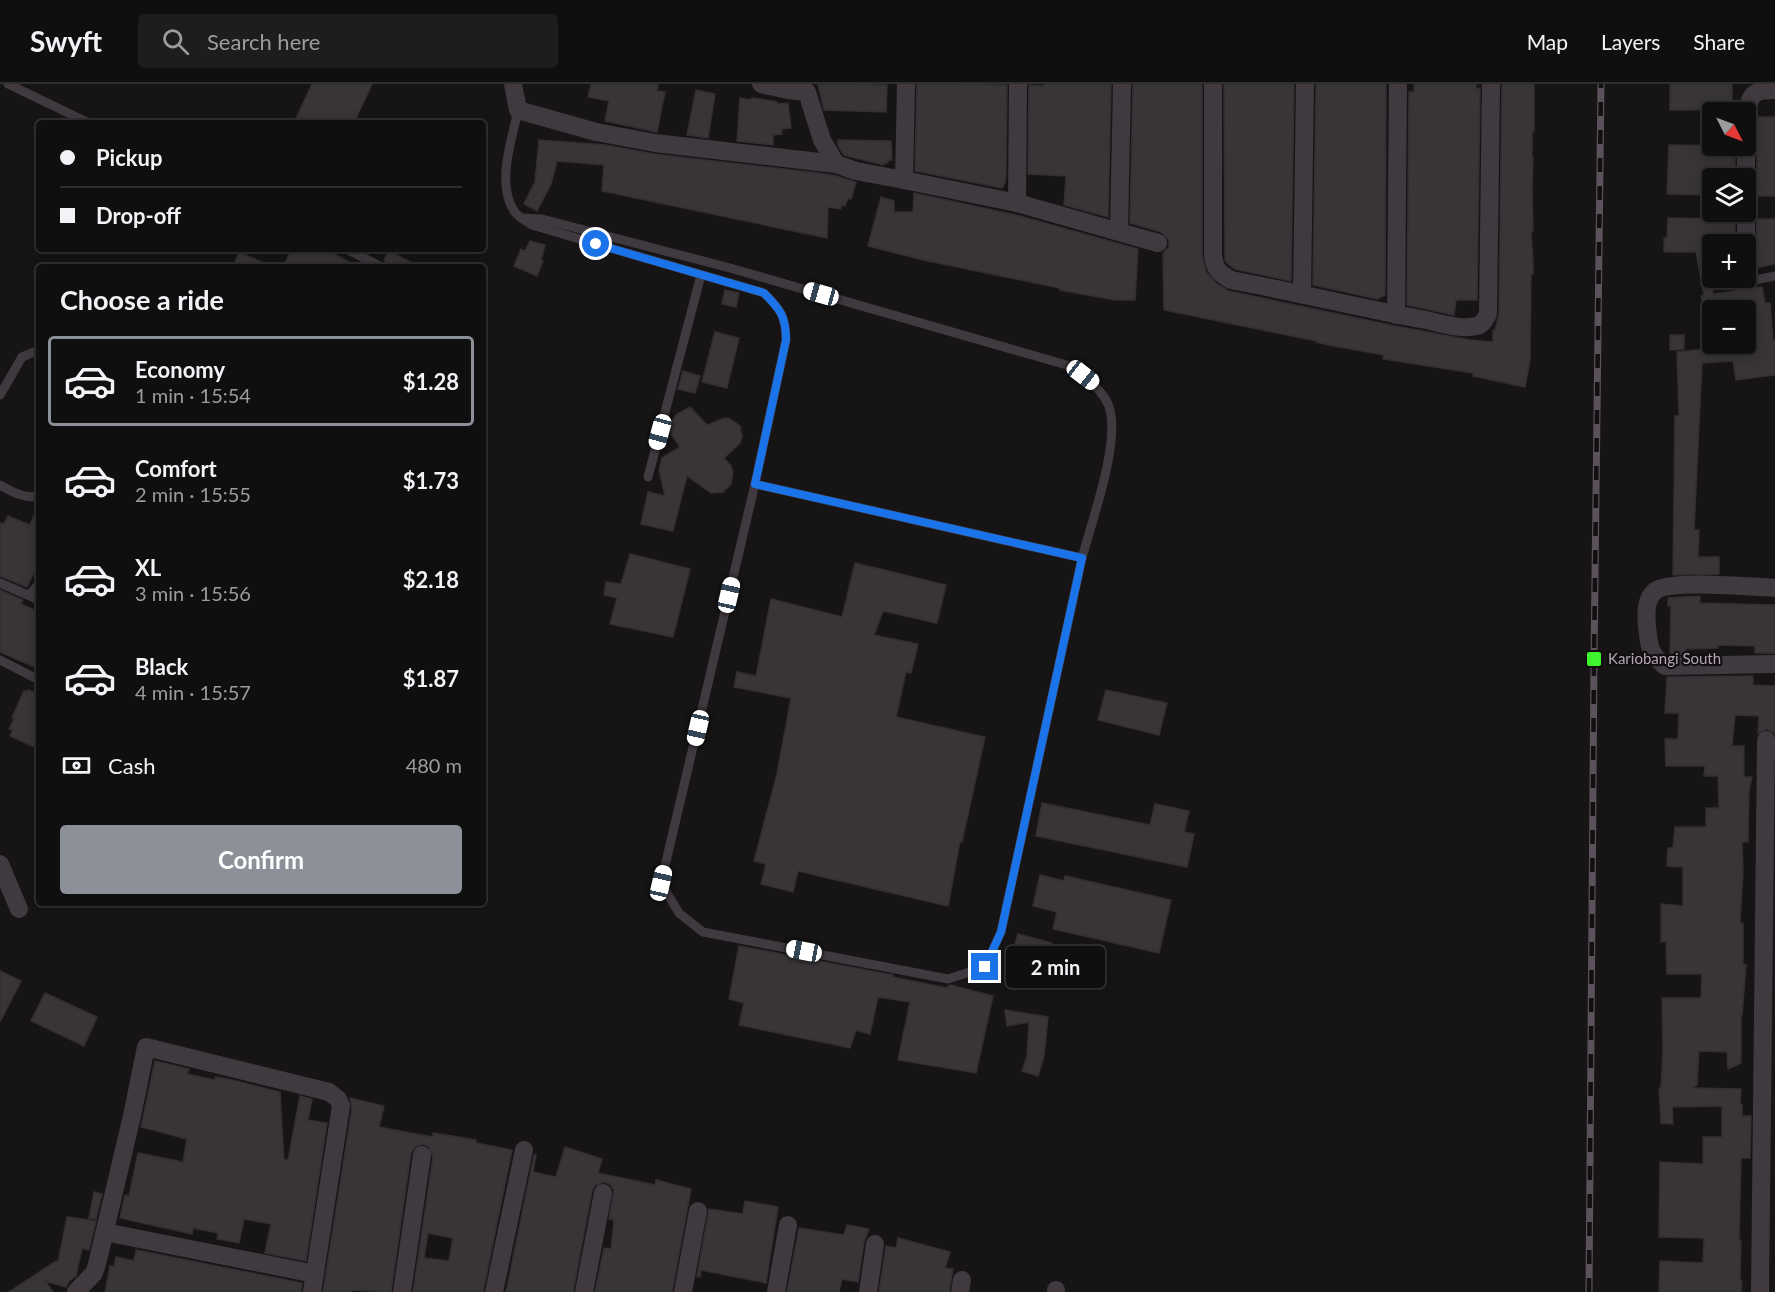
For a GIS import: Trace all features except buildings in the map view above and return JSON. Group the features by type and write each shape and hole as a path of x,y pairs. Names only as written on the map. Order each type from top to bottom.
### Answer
{"street":[{"path":"513,84 518,110 596,132 655,143 836,164 856,171 1017,203 1158,243"},
{"path":"761,84 788,90 807,88 822,140 836,164"},
{"path":"904,180 906,84"},
{"path":"1017,203 1018,84"},
{"path":"1119,231 1122,84"},
{"path":"1214,84 1214,266 1220,274 1230,280 1302,293 1396,315 1470,326 1478,326 1488,314 1491,84"},
{"path":"1302,293 1305,84"},
{"path":"1396,315 1398,84"},
{"path":"1749,102 1754,93 1765,88"},
{"path":"1775,588 1680,585 1664,587 1655,591 1648,600 1646,614 1649,645 1654,658 1665,666 1775,664"},
{"path":"1760,1292 1768,1228 1770,793 1766,740"},
{"path":"0,864 19,909"},
{"path":"76,1292 94,1273 146,1047 329,1092 338,1098 341,1106 314,1283 105,1232"},
{"path":"494,1292 525,1150"},
{"path":"402,1292 422,1155"},
{"path":"584,1292 603,1193"},
{"path":"683,1292 698,1211"},
{"path":"776,1292 788,1225"},
{"path":"868,1292 875,1244"}],"lane":[{"path":"8,84 83,120"},
{"path":"518,110 506,170 507,198 515,213 521,218 532,225 764,293 779,308 786,324 786,340 755,484 661,883 679,913 703,932 948,979 985,967 1001,932 1082,558 1111,448 1110,408 1095,385 1071,366 730,268 542,219 521,218"},
{"path":"352,252 376,264"},
{"path":"648,477 701,275"},
{"path":"1756,280 1775,276"},
{"path":"0,395 22,357 36,351"},
{"path":"755,484 1082,558"},
{"path":"0,485 18,494 36,497"},
{"path":"0,583 36,598"},
{"path":"29,595 36,587"},
{"path":"0,660 36,678"}],"railway":[{"path":"1589,1292 1601,84"}],"place":[{"name":"Kariobangi South","path":"1594,659"}],"route":[{"path":"596,244 764,293 779,308 786,324 786,340 755,484 1082,558 1001,932 985,967"}]}
